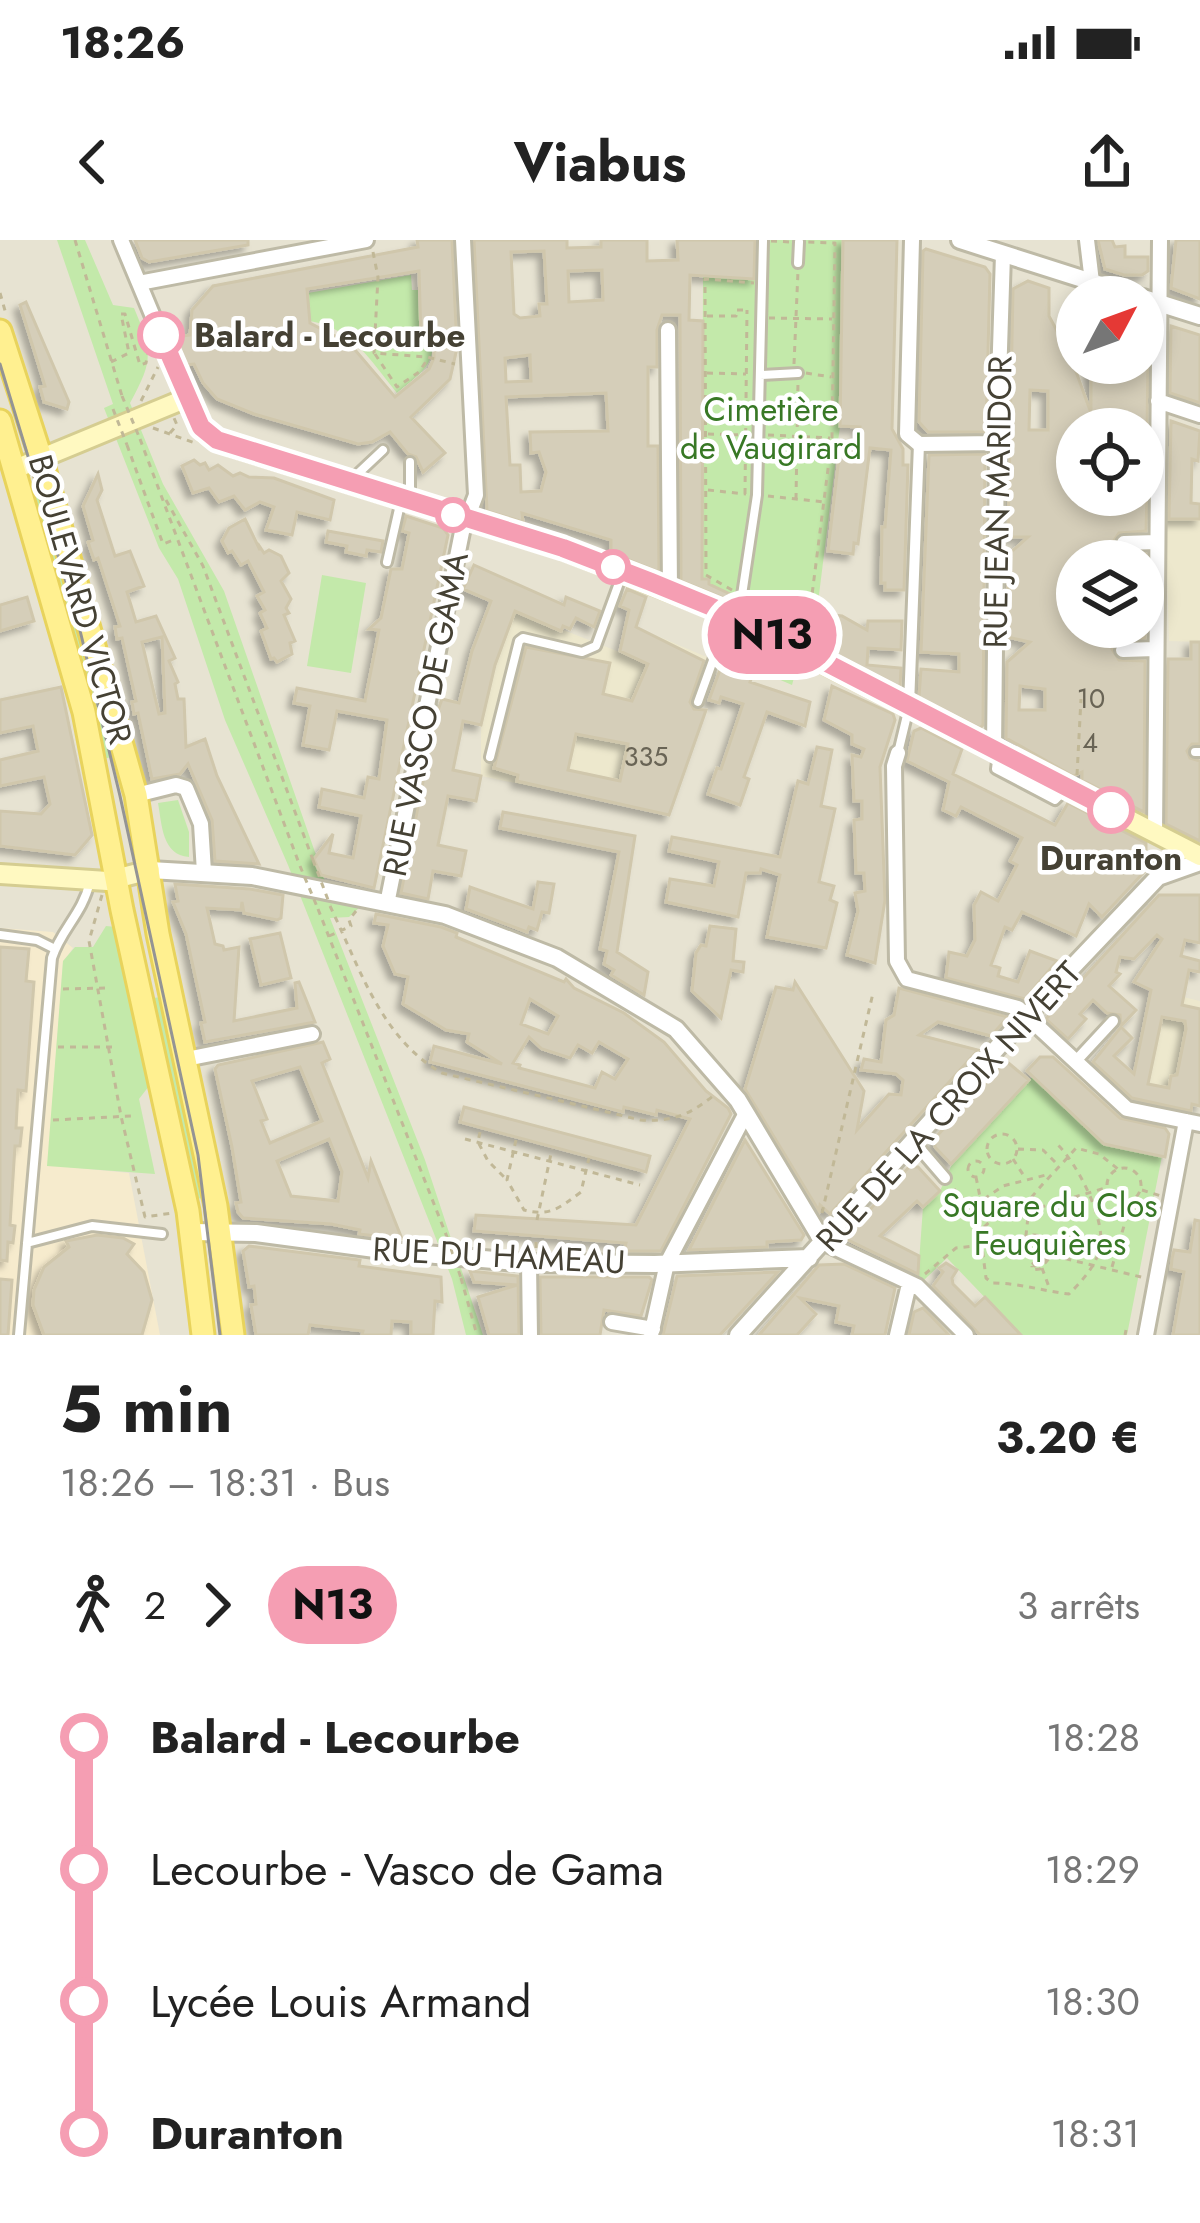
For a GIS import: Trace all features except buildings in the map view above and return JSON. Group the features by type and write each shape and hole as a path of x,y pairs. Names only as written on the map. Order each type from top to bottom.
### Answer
{"main road":[{"name":"BOULEVARD VICTOR","path":"0,331 41,458 136,795 158,934 220,1232 233,1335"},
{"path":"15,469 187,398 206,433 232,446 624,572 736,614 1200,860"},
{"name":"BOULEVARD VICTOR","path":"0,421 84,712 103,884 185,1222 203,1335"},
{"path":"0,874 103,884 150,870"}],"street":[{"path":"121,240 166,360 187,398"},
{"name":"RUE VASCO DE GAMA","path":"387,904 476,495 464,240"},
{"path":"912,240 907,434 919,444 997,443"},
{"path":"960,240 1073,276"},
{"path":"1087,240 1091,276"},
{"path":"1152,276 1160,240"},
{"path":"139,283 369,246"},
{"name":"RUE JEAN MARIDOR","path":"996,752 997,443 1004,254"},
{"path":"1164,305 1200,316"},
{"path":"668,330 670,590"},
{"path":"1156,384 1156,540"},
{"path":"1158,401 1200,415"},
{"path":"909,705 919,444"},
{"path":"1123,650 1156,650 1155,833"},
{"path":"898,753 896,929 901,972 908,979 1018,1008 1127,1109 1193,1123 1146,1335"},
{"path":"136,795 176,785 186,788 201,824 204,872"},
{"name":"RUE DE LA CROIX NIVERT","path":"738,1335 808,1258 822,1233 914,1142 1158,877 1200,860"},
{"path":"150,870 252,876 445,915 557,958 676,1029 746,1113 822,1233 913,1285 966,1335"},
{"path":"1075,1062 1113,1021"},
{"path":"186,1059 312,1034"},
{"path":"612,1322 652,1332 667,1263 746,1113"},
{"path":"914,1142 946,1178"},
{"name":"RUE DU HAMEAU","path":"185,1222 220,1232 532,1256 667,1263 808,1258"},
{"path":"530,1335 532,1256"},
{"path":"897,1335 913,1285"}],"lane":[{"path":"698,703 744,598 758,495 763,241"},
{"path":"798,263 799,242"},
{"path":"760,375 796,373"},
{"path":"348,482 382,450"},
{"path":"387,562 406,500 410,461"},
{"path":"490,757 519,641 523,638 582,652 596,646 624,572"},
{"path":"898,753 909,705"},
{"path":"19,1335 55,949 103,884"},
{"path":"0,935 37,940 55,949"},
{"path":"27,1243 92,1226 162,1234"}],"path":[{"path":"75,240 122,396 447,1237 477,1335"},
{"path":"762,283 705,279 706,575 808,626 832,438 835,243"},
{"path":"369,246 378,277 374,353 398,387 419,372 427,357"},
{"path":"796,499 798,263"},
{"path":"705,316 736,316 736,310 747,310 796,319 833,319"},
{"path":"745,494 747,310"},
{"path":"110,363 129,353 121,314 125,314 140,365 146,363 149,345"},
{"path":"374,353 427,357 470,367"},
{"path":"137,406 166,360"},
{"path":"705,373 760,375"},
{"path":"796,373 833,378"},
{"path":"113,409 163,544 178,538"},
{"path":"174,416 177,424"},
{"path":"170,433 184,421"},
{"path":"706,434 832,438"},
{"path":"159,488 203,566 330,905 397,1035 442,1073 641,1120 669,1122 692,1113 725,1085"},
{"path":"1072,790 1081,699"},
{"path":"103,884 89,940 121,1116 145,1216 185,1222"},
{"path":"329,935 351,926 357,904"},
{"path":"63,989 105,988"},
{"path":"822,1233 873,993"},
{"path":"58,1047 117,1047"},
{"path":"53,1120 130,1116"},
{"path":"480,1132 478,1142 488,1161 507,1180 524,1210 537,1217 553,1213 581,1192 590,1159"},
{"path":"991,1159 987,1146 996,1135 1011,1137 1017,1149"},
{"path":"465,1139 640,1185"},
{"path":"507,1180 517,1139"},
{"path":"946,1178 973,1207 983,1229 986,1278 992,1283 1012,1282 1069,1294 1092,1266 1102,1244 1089,1192 1057,1144"},
{"path":"1027,1240 1025,1209 1048,1174 1069,1156 1082,1147 1118,1169"},
{"path":"537,1217 552,1149"},
{"path":"1017,1149 1043,1150 1058,1165"},
{"path":"991,1159 1002,1163 1012,1159 1017,1149"},
{"path":"976,1177 991,1159"},
{"path":"1012,1159 1025,1177"},
{"path":"980,1199 976,1177 968,1171 970,1164 983,1166"},
{"path":"1131,1200 1115,1199 1107,1188 1109,1175 1129,1168 1137,1174 1140,1190"},
{"path":"973,1207 1025,1177 1048,1174"},
{"path":"983,1229 1008,1205 1025,1209 1107,1188"},
{"path":"1140,1190 1155,1194"},
{"path":"1111,1270 1131,1200 1140,1190"},
{"path":"532,1256 536,1236"},
{"path":"1018,1258 1020,1245 1040,1239 1047,1255 1042,1268 1049,1288"},
{"path":"913,1285 944,1254 985,1245"},
{"path":"1047,1255 1146,1278"},
{"path":"1042,1268 1032,1270 1032,1264 1042,1263 1047,1255"}],"shaded area":[{"path":"0,240 1200,240 1200,1335 0,1335"},
{"path":"1165,503 1200,504 1200,642 1169,641"},
{"path":"515,611 627,655 636,627 709,658 690,701 706,710 669,815 481,776 481,725 495,665"},
{"path":"0,928 53,932 73,948 63,962 48,1165 129,1173 160,1335 0,1335"},
{"path":"1158,955 1183,997 1200,1001 1200,1106 1193,1104 1191,1111 1129,1098"}],"green space":[{"path":"57,240 85,240 113,305 134,308 140,323 148,357 130,403 163,484 224,591 332,901 361,906 349,917 330,918 425,1160 483,1335 466,1335 452,1279 288,865 225,720 178,579 159,548 104,408 113,404"},
{"name":"Cimetière de Vaugirard","path":"757,240 843,240 840,426 813,643 702,593 703,276 755,279"},
{"path":"411,275 412,290 418,290 420,339 432,339 432,349 423,370 397,393 349,339 310,321 308,293"},
{"path":"43,495 120,755 99,760 29,500"},
{"path":"322,575 366,583 351,673 307,666"},
{"path":"763,645 798,663 792,685 755,669"},
{"path":"178,800 189,832 189,857 168,845 161,820 158,803"},
{"path":"106,926 116,927 149,1086 139,1099 155,1174 47,1166 63,961 75,947 93,947"},
{"path":"167,996 209,1197 190,1200 147,999"},
{"name":"Square du Clos Feuquières","path":"1032,1077 1103,1144 1162,1156 1127,1335 1021,1335 947,1258 924,1280 918,1277 923,1207 940,1191 952,1164"}],"tram line":[{"path":"0,364 77,618 120,796 198,1155 220,1335"}],"bus line":[{"name":"N13","path":"161,335 201,427 217,440 563,548 746,621 1111,810"}],"place":[{"name":"Balard - Lecourbe","path":"161,335"},
{"name":"Duranton","path":"1111,810"}]}
